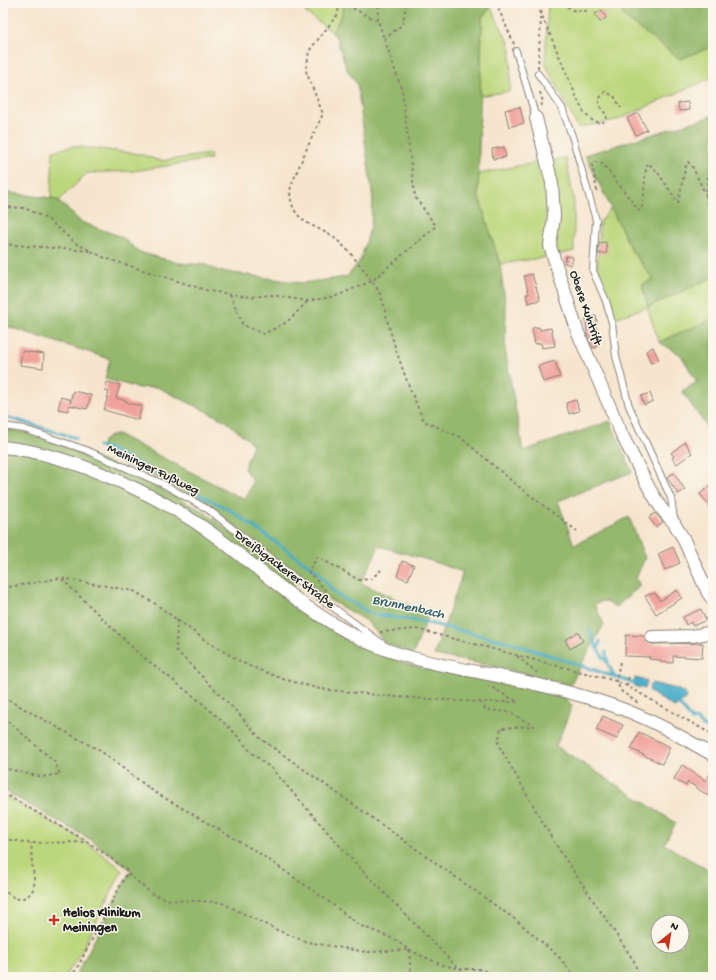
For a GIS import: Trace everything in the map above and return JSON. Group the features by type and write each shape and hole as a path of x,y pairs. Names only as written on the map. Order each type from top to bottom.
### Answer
{"street":[{"name":"Obere Kuhtrift","path":"536,118 552,183 554,216 550,246 578,333 599,385 646,482 661,508 674,522 683,538 708,593 713,600"},
{"name":"Dreißigackerer Straße","path":"3,447 60,460 129,485 172,509 220,540 274,583 318,615 365,641 392,651 535,684 612,705 675,734 713,755"},
{"path":"652,637 692,636 713,632"}],"lane":[{"name":"Obere Kuhtrift","path":"516,51 536,118"},
{"path":"538,74 562,108 572,136 596,220 593,271 606,301 612,323 616,356 628,406 671,498 674,522"},
{"name":"Meininger Fußweg","path":"3,426 24,429 86,450 163,484 209,510 319,597 364,628 392,651"}],"path":[{"path":"378,21 340,3 338,14 309,50 306,71 322,114 290,191 296,213 306,224 337,241 372,281 385,305 389,328 409,389 424,421 460,437 519,487 577,531"},
{"path":"3,206 25,208 49,220 75,243 105,258 209,291 251,297 272,295 308,301 336,296 372,281 436,226 415,197 402,90 378,21 378,3"},
{"path":"384,40 402,24 406,3"},
{"path":"496,3 510,33 516,51"},
{"path":"536,118 543,102 538,85 540,11 542,3"},
{"path":"562,3 572,10 587,11"},
{"path":"540,11 559,59 585,114 593,121 601,123 605,121 607,116 599,105 599,99 605,92 614,96 621,108"},
{"path":"707,202 706,195 710,156 713,158"},
{"path":"597,196 592,165 595,162 603,164 639,211 643,206 646,168 648,163 657,171 678,204 685,169 688,162 693,168 706,195"},
{"path":"3,244 92,252"},
{"path":"230,294 243,325 264,334 287,322 308,301"},
{"path":"308,571 318,557 359,580 371,579 380,570"},
{"path":"61,578 137,652 202,703 232,730 252,753 272,769 354,862 460,969"},
{"path":"3,588 61,578 134,591 209,643 247,665 320,689 396,697 480,702 518,702 484,684"},
{"path":"177,620 176,650 237,712 261,739 516,920 558,956 575,977"},
{"path":"386,631 416,628 616,681 713,735"},
{"path":"516,655 538,673 533,674"},
{"path":"616,681 620,662"},
{"path":"627,686 628,676"},
{"path":"3,697 102,752 153,791 259,853 332,904 359,925 394,939 409,950 442,965 460,969 478,969 504,977"},
{"path":"480,702 486,710 509,712 534,726 501,728 498,744 554,842 634,961 639,977"},
{"path":"3,717 55,762 60,774 42,777 3,768"},
{"path":"3,793 88,842 126,869 127,873 152,894 170,900 220,902 277,930 307,942 367,952 409,950"},
{"path":"3,839 32,843 88,842"},
{"path":"3,887 11,897 19,899 27,897 32,891 35,882 32,862 32,843"},
{"path":"70,977 76,970 127,873"},
{"path":"409,950 411,977"}],"green space":[{"path":"326,3 343,5 342,15 332,32 305,12 311,4"},
{"path":"342,3 495,3 482,17 478,194 500,264 506,309 505,349 523,451 610,421 632,472 558,501 574,545 629,517 645,558 636,578 640,586 616,607 604,601 594,604 604,624 570,685 493,666 434,655 463,572 379,546 361,583 429,614 413,654 385,643 368,622 328,599 210,507 165,482 109,457 102,449 103,441 110,436 117,434 245,500 253,481 244,469 253,444 226,421 157,387 139,388 105,379 110,359 3,325 3,192 51,198 59,201 81,222 122,237 139,252 179,263 206,265 219,271 302,283 347,277 361,259 371,225 373,199 357,84 347,70 337,39 332,32 342,15"},
{"path":"548,3 619,3 624,17 709,48 713,54 713,77 617,120 578,128 545,63"},
{"path":"619,3 713,3 713,54 709,48 680,59 624,17"},
{"path":"491,8 509,43 511,52 510,91 480,96 482,17"},
{"path":"713,115 713,277 648,307 642,285 653,279 632,251 585,155"},
{"path":"74,146 140,154 160,161 210,154 211,159 133,171 87,173 59,201 51,198 53,151"},
{"path":"566,158 574,202 574,251 547,257 500,264 478,194 478,174"},
{"path":"611,208 632,251 653,279 648,307 713,277 713,319 659,342 647,307 615,318 600,281 597,261 600,222"},
{"path":"713,319 713,436 682,391 697,382 681,355 659,342"},
{"path":"3,428 24,432 116,466 203,511 296,583 285,597 381,654 406,664 564,697 572,706 556,746 676,823 664,844 713,873 713,977 75,977 131,870 91,840 3,790"},
{"name":"Helios Klinikum Meiningen","path":"3,795 83,840 118,866 122,871 76,962 64,977 3,977"}],"water":[{"path":"635,678 647,681 645,689 634,686"},
{"path":"652,683 677,689 686,694 686,698 675,708 650,692 649,686"}],"building":[{"path":"602,10 606,18 600,22 595,14"},
{"path":"688,102 689,110 679,111 678,103"},
{"path":"520,107 524,123 509,127 505,110"},
{"path":"638,113 647,130 636,135 627,118"},
{"path":"504,147 506,157 493,159 492,149"},
{"path":"606,242 607,253 598,254 599,243"},
{"path":"566,256 573,257 571,265 564,263"},
{"path":"532,274 540,300 528,303 526,294 529,294 524,276"},
{"path":"596,316 597,323 595,324 600,338 595,340 597,347 593,348 586,332 586,317"},
{"path":"539,327 540,330 551,328 555,346 542,348 541,343 535,344 532,328"},
{"path":"653,347 659,360 651,363 646,351"},
{"path":"22,351 44,354 43,368 20,365"},
{"path":"555,361 560,377 543,382 538,366"},
{"path":"107,382 120,385 116,398 127,401 127,403 142,406 138,420 104,410 109,392 105,391"},
{"path":"73,391 91,395 87,409 69,405 68,411 58,409 61,397 71,400"},
{"path":"650,393 653,401 644,405 641,396"},
{"path":"576,400 579,411 569,414 566,403"},
{"path":"685,442 692,453 677,464 672,458 674,456 671,453"},
{"path":"674,473 685,490 678,494 667,477"},
{"path":"713,483 713,510 700,494"},
{"path":"655,513 663,522 656,527 649,518"},
{"path":"673,547 680,563 665,570 658,554"},
{"path":"402,561 414,565 408,580 397,576"},
{"path":"677,590 682,598 656,614 645,596 655,593 660,601"},
{"path":"701,609 706,620 693,626 691,622 686,625 683,617"},
{"path":"578,632 583,641 570,649 565,640"},
{"path":"626,635 644,636 646,641 652,644 703,643 702,658 673,656 673,663 660,662 660,660 649,659 650,657 625,656"},
{"path":"603,716 623,725 617,739 596,730"},
{"path":"639,732 670,747 662,764 631,749"},
{"path":"682,765 706,781 713,768 713,799 688,782 686,786 674,779"}],"waterway":[{"name":"Brunnenbach","path":"3,416 76,438"},
{"name":"Brunnenbach","path":"98,446 109,449 230,510 317,571 336,594 372,614 424,622 509,642 637,684"},
{"path":"590,630 597,649"},
{"path":"600,641 598,650 608,664"},
{"path":"606,652 608,664 614,676"},
{"name":"Brunnenbach","path":"678,703 692,720 696,719 703,726 713,730"}],"place":[{"name":"Helios Klinikum Meiningen","path":"54,920"}]}
